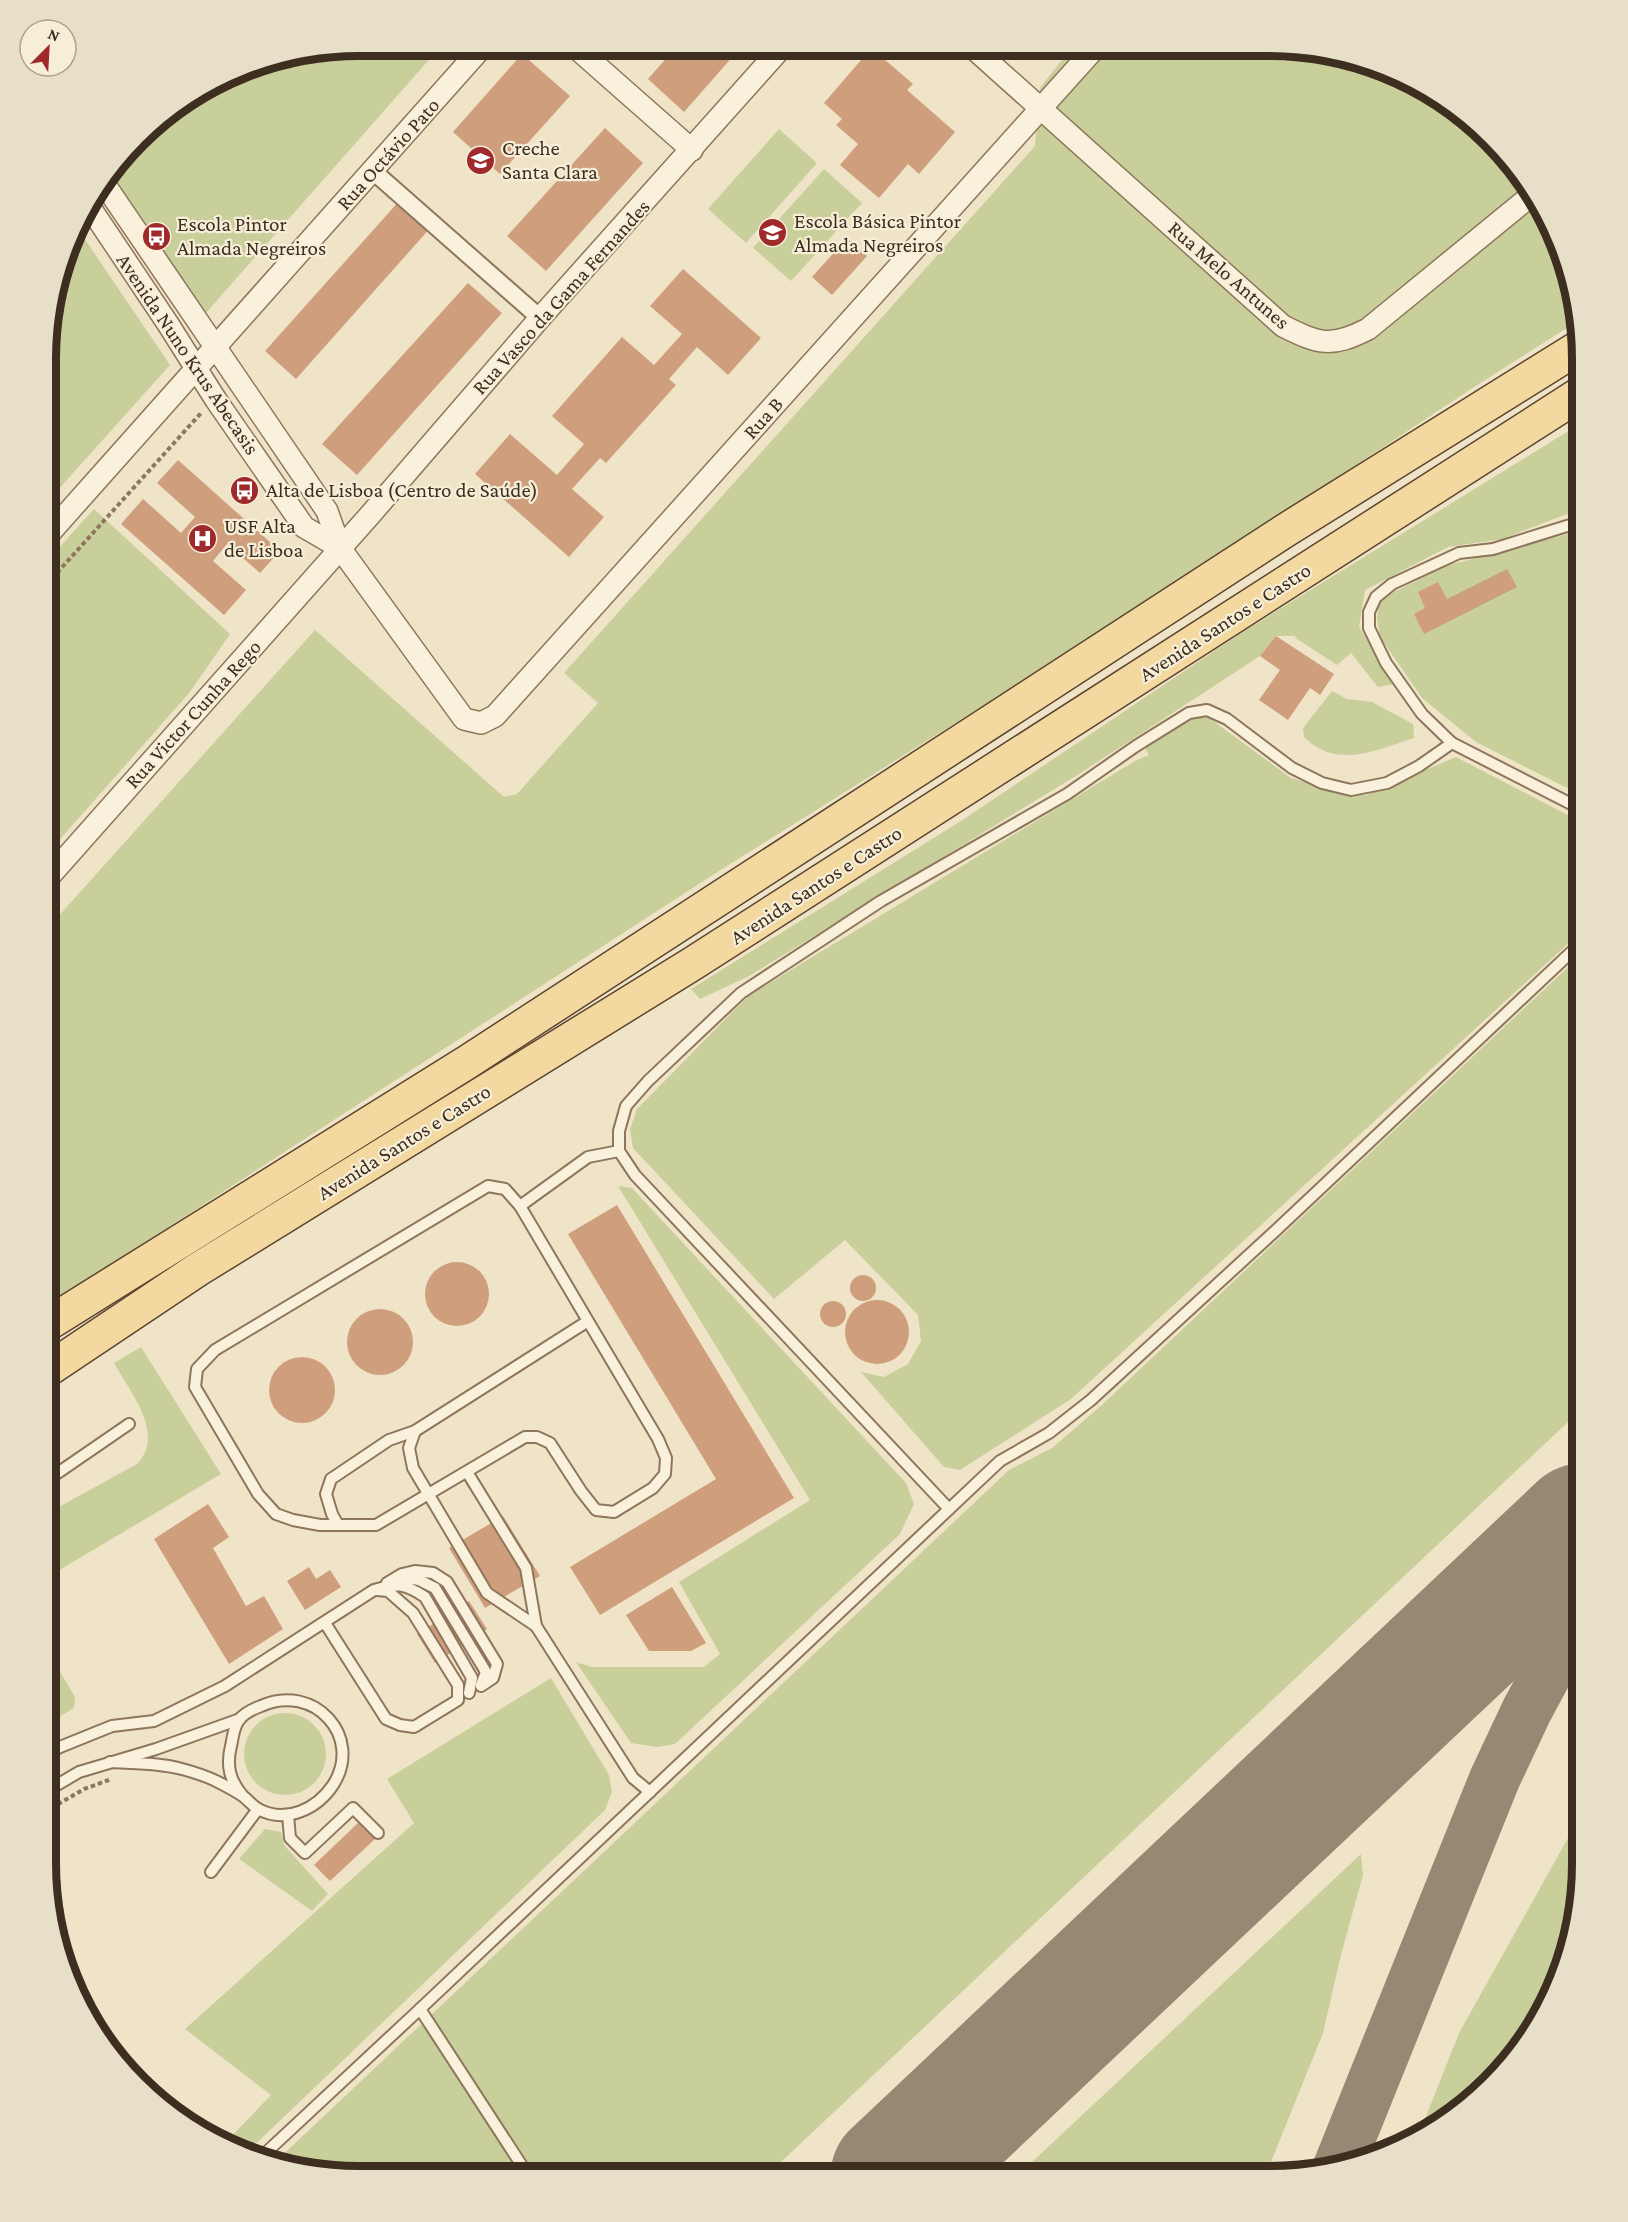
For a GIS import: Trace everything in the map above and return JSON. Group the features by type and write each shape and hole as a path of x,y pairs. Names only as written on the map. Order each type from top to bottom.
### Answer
{"main road":[{"name":"Avenida Santos e Castro","path":"56,1319 470,1061 1276,536 1572,352"},
{"name":"Avenida Santos e Castro","path":"56,1364 197,1270 692,964 1572,399"}],"street":[{"name":"Rua Octávio Pato","path":"56,526 474,56"},
{"path":"585,56 692,150"},
{"name":"Rua Vasco da Gama Fernandes","path":"340,548 540,318 774,56"},
{"name":"Rua Melo Antunes","path":"982,56 1283,326 1307,338 1329,343 1350,339 1368,329 1527,199"},
{"name":"Rua B","path":"340,548 464,719 482,723 495,716 1088,56"},
{"path":"373,171 540,318"},
{"name":"Avenida Nuno Krus Abecasis","path":"107,189 327,511 340,548"},
{"name":"Avenida Nuno Krus Abecasis","path":"93,212 216,400 304,527 340,548"},
{"name":"Rua Victor Cunha Rego","path":"56,869 340,548"}],"lane":[{"path":"1572,524 1493,549 1459,553 1392,584 1376,597 1369,612 1369,628 1386,663 1422,714 1452,743 1572,804"},
{"path":"949,1509 635,1175 619,1151 618,1131 626,1106 648,1081 741,993 881,901 1067,794 1136,746 1189,713 1207,710 1227,719 1292,768 1322,783 1351,790 1387,783 1419,766 1452,743"},
{"path":"267,2152 1000,1461 1049,1433 1091,1400 1273,1233 1572,951"},
{"path":"520,1206 588,1157 619,1151"},
{"path":"488,1186 504,1189 520,1206 588,1321 658,1439 666,1458 665,1474 653,1488 614,1512 596,1510 550,1443 537,1437 525,1437 376,1526 320,1525 276,1514 258,1494 195,1387 197,1369 215,1350 488,1186"},
{"path":"338,1525 332,1514 327,1494 331,1479 389,1440 415,1431 588,1321"},
{"path":"56,1474 129,1425"},
{"path":"415,1431 409,1448 413,1468 487,1593 536,1626"},
{"path":"467,1472 526,1568 536,1626 633,1778 650,1792"},
{"path":"56,1748 112,1726 154,1721 225,1686 397,1577 418,1580 435,1588 486,1672 481,1686 414,1727 400,1725 386,1719 325,1623"},
{"path":"374,1590 396,1584 413,1589 425,1597 472,1678 469,1693"},
{"path":"374,1590 388,1591 413,1613 458,1685 458,1700"},
{"path":"297,1699 315,1707 328,1717 336,1728 341,1742 341,1758 338,1777 326,1797 310,1809 288,1815 258,1809 243,1796 233,1785 229,1769 229,1754 235,1727 240,1719 248,1712 273,1701 297,1699"},
{"path":"56,1786 79,1772 156,1749 240,1719"},
{"path":"110,1761 180,1768 214,1780 243,1796"},
{"path":"288,1815 290,1838 305,1853 352,1808 378,1833"},
{"path":"211,1872 258,1809"},
{"path":"420,2009 522,2166"}],"path":[{"path":"56,574 106,516 216,400"},
{"path":"56,1806 84,1789 114,1779"}],"green space":[{"path":"339,56 432,56 205,314 115,179 144,144 174,118 207,96 243,79 280,66"},
{"path":"1065,56 1289,56 1348,66 1403,87 1454,118 1484,144 1510,174 1532,207 1549,243 1562,280 1571,326 1166,591 719,871 56,1299 56,919 315,630 504,797 517,794 598,703 564,673 1035,146 1040,88"},
{"path":"779,129 817,163 746,243 708,209"},
{"path":"824,169 862,203 791,281 753,248"},
{"path":"82,235 170,365 56,492 58,319 66,280"},
{"path":"1572,429 1572,512 1502,539 1448,547 1365,590 1359,627 1394,684 1378,687 1351,653 1337,665 1294,637 1297,636 1276,636 1260,656 1079,774 749,976 700,999 691,989 961,821 1241,633"},
{"path":"94,509 230,634 190,692 56,844 56,551"},
{"path":"1572,533 1572,790 1476,742 1422,698 1380,637 1377,618 1379,600 1445,566"},
{"path":"1332,691 1347,699 1372,702 1413,724 1414,738 1371,752 1357,754 1330,753 1317,747 1304,737 1303,728"},
{"path":"1194,718 1209,718 1291,778 1342,792 1366,795 1456,757 1572,817 1572,940 1071,1399 960,1470 944,1467 861,1372 884,1377 908,1364 921,1341 918,1315 845,1240 774,1299 633,1148 630,1129 637,1109 748,996 1135,761 1149,755 1144,746"},
{"path":"1572,963 1572,1418 777,2166 339,2166 281,2156 1009,1470 1052,1448 1103,1404"},
{"path":"618,1186 632,1188 906,1483 914,1504 900,1534 675,1744 657,1747 631,1743 576,1662 592,1667 704,1667 720,1654 679,1582 810,1500"},
{"path":"141,1347 221,1474 56,1572 56,1509 137,1464 145,1452 148,1440 147,1427 136,1400 114,1363"},
{"path":"56,1665 75,1697 74,1708 56,1719"},
{"path":"551,1678 609,1775 612,1792 605,1810 253,2147 230,2137 271,2095 185,2029 414,1823 387,1779"},
{"path":"277,1713 293,1713 308,1719 320,1731 326,1746 326,1762 320,1777 308,1789 293,1795 277,1795 262,1789 250,1777 244,1762 244,1746 250,1731 262,1719"},
{"path":"265,1829 281,1832 284,1845 328,1894 312,1911 239,1859"},
{"path":"1572,1831 1572,1883 1567,1922 1556,1961 1532,2015 1510,2048 1484,2078 1454,2104 1423,2125 1459,2033"},
{"path":"1361,1854 1363,1875 1323,2033 1269,2166 1028,2166"}],"building":[{"path":"520,56 524,56 570,96 500,174 453,132"},
{"path":"668,56 733,56 684,112 648,79"},
{"path":"881,56 913,84 907,90 955,132 919,174 908,164 879,198 840,165 858,144 836,125 842,119 824,103 861,60 856,57"},
{"path":"605,128 643,163 546,271 507,236"},
{"path":"401,199 432,226 296,379 265,351"},
{"path":"847,238 867,256 832,295 812,277"},
{"path":"683,269 761,338 728,375 697,347 669,379 676,385 606,463 600,458 572,489 604,517 569,557 475,474 510,434 557,475 584,444 552,416 622,337 654,365 682,334 650,306"},
{"path":"468,283 502,313 357,475 322,444"},
{"path":"178,460 280,551 260,573 227,544 213,561 246,590 224,615 121,524 143,499 181,533 195,517 157,483"},
{"path":"1507,569 1517,587 1424,634 1414,614 1425,608 1418,592 1438,582 1447,599"},
{"path":"1276,636 1334,674 1320,695 1310,688 1288,720 1259,700 1280,670 1260,656"},
{"path":"617,1205 794,1498 600,1615 570,1567 716,1479 568,1234"},
{"path":"457,1262 475,1268 483,1276 489,1294 483,1312 475,1320 457,1326 439,1320 431,1312 425,1294 431,1276 439,1268"},
{"path":"863,1275 872,1279 876,1288 872,1297 863,1301 854,1297 850,1288 854,1279"},
{"path":"877,1300 895,1306 903,1314 909,1332 903,1350 895,1358 877,1364 859,1358 851,1350 845,1332 851,1314 859,1306"},
{"path":"833,1301 842,1305 846,1314 842,1323 833,1327 824,1323 820,1314 824,1305"},
{"path":"380,1309 392,1312 403,1319 410,1330 413,1342 410,1354 403,1365 392,1372 380,1375 368,1372 357,1365 350,1354 347,1342 350,1330 357,1319 368,1312"},
{"path":"308,1357 326,1366 333,1377 335,1390 333,1403 326,1414 315,1421 296,1423 278,1414 271,1403 269,1384 278,1366 289,1359"},
{"path":"208,1504 229,1537 213,1548 246,1606 264,1596 283,1629 229,1664 154,1539"},
{"path":"503,1516 540,1576 485,1608 449,1548"},
{"path":"309,1567 316,1579 330,1570 341,1587 305,1610 287,1581"},
{"path":"672,1587 706,1643 691,1651 649,1651 626,1615"},
{"path":"469,1601 487,1629 435,1663 417,1634"},
{"path":"359,1822 375,1839 330,1881 314,1865"}],"taxiway":[{"path":"1342,2157 1495,1778 1527,1710 1572,1627"}],"runway":[{"path":"906,2166 1572,1537"}],"place":[{"name":"Creche Santa Clara","path":"481,160"},
{"name":"Escola Básica Pintor Almada Negreiros","path":"773,233"},
{"name":"Escola Pintor Almada Negreiros","path":"156,236"},
{"name":"Alta de Lisboa (Centro de Saúde)","path":"245,490"},
{"name":"USF Alta de Lisboa","path":"203,538"}]}
